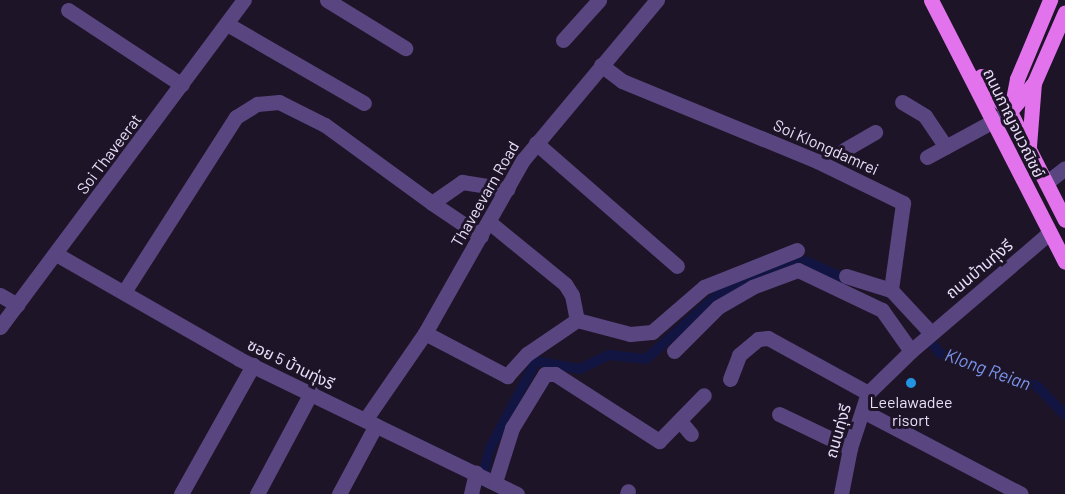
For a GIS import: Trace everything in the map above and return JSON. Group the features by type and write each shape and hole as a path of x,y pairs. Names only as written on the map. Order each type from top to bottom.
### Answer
{"main road":[{"name":"ถนนกาญจนวณิชย์","path":"931,0 982,89"},
{"name":"ถนนกาญจนวณิชย์","path":"943,0 1010,156 1065,262"},
{"path":"1010,156 1010,112 1017,79 1050,0"},
{"path":"1030,151 1028,119 1034,83 1065,12"},
{"path":"982,89 1007,88 1017,79"},
{"path":"1010,112 1034,83"},
{"path":"982,89 1010,112"},
{"name":"ถนนกาญจนวณิชย์","path":"1010,112 1065,220"}],"street":[{"name":"Soi Thaveerat","path":"0,327 244,0"},
{"path":"327,0 405,48"},
{"path":"563,40 599,0"},
{"name":"Thaveevarn Road","path":"339,494 371,422 426,333 536,142 650,2"},
{"path":"68,10 182,85"},
{"path":"226,24 364,103"},
{"name":"Soi Klongdamrei","path":"601,65 622,81 817,161 903,203 891,290"},
{"path":"124,292 236,117 257,104 279,102 325,125 481,236"},
{"path":"902,102 925,116 946,147"},
{"path":"927,157 995,123 1010,112"},
{"path":"844,150 875,132"},
{"path":"536,142 677,266"},
{"path":"1046,183 1065,168"},
{"path":"432,203 462,182 507,189"},
{"path":"489,222 565,284 572,295 577,320"},
{"name":"ถนนบ้านทุ่งรี","path":"920,342 1049,233"},
{"path":"426,333 498,374 507,376 527,354 577,320 630,334 652,332 797,250"},
{"name":"ซอย 5 บ้านทุ่งรี","path":"56,254 253,366 517,494"},
{"path":"674,351 710,298 752,287 798,270 882,310 920,342"},
{"path":"846,276 891,290 920,342"},
{"path":"0,295 17,305"},
{"path":"729,379 739,355 758,339 768,338 868,393"},
{"name":"ถนนทุ่งรี","path":"841,494 850,448 868,393 920,342"},
{"path":"181,494 253,366"},
{"path":"495,482 512,428 545,374 555,374 659,441 704,396"},
{"path":"257,494 310,393"},
{"path":"863,411 1021,494"},
{"path":"779,414 850,448"},
{"path":"680,421 692,434"},
{"path":"471,494 476,473"}],"waterway":[{"name":"Klong Reian","path":"481,482 490,448 536,361 580,369 609,355 646,359 721,292 793,261 808,262 850,281"},
{"name":"Klong Reian","path":"924,334 941,354 1037,386 1065,415"}],"place":[{"name":"Leelawadee risort","path":"911,383"}]}
